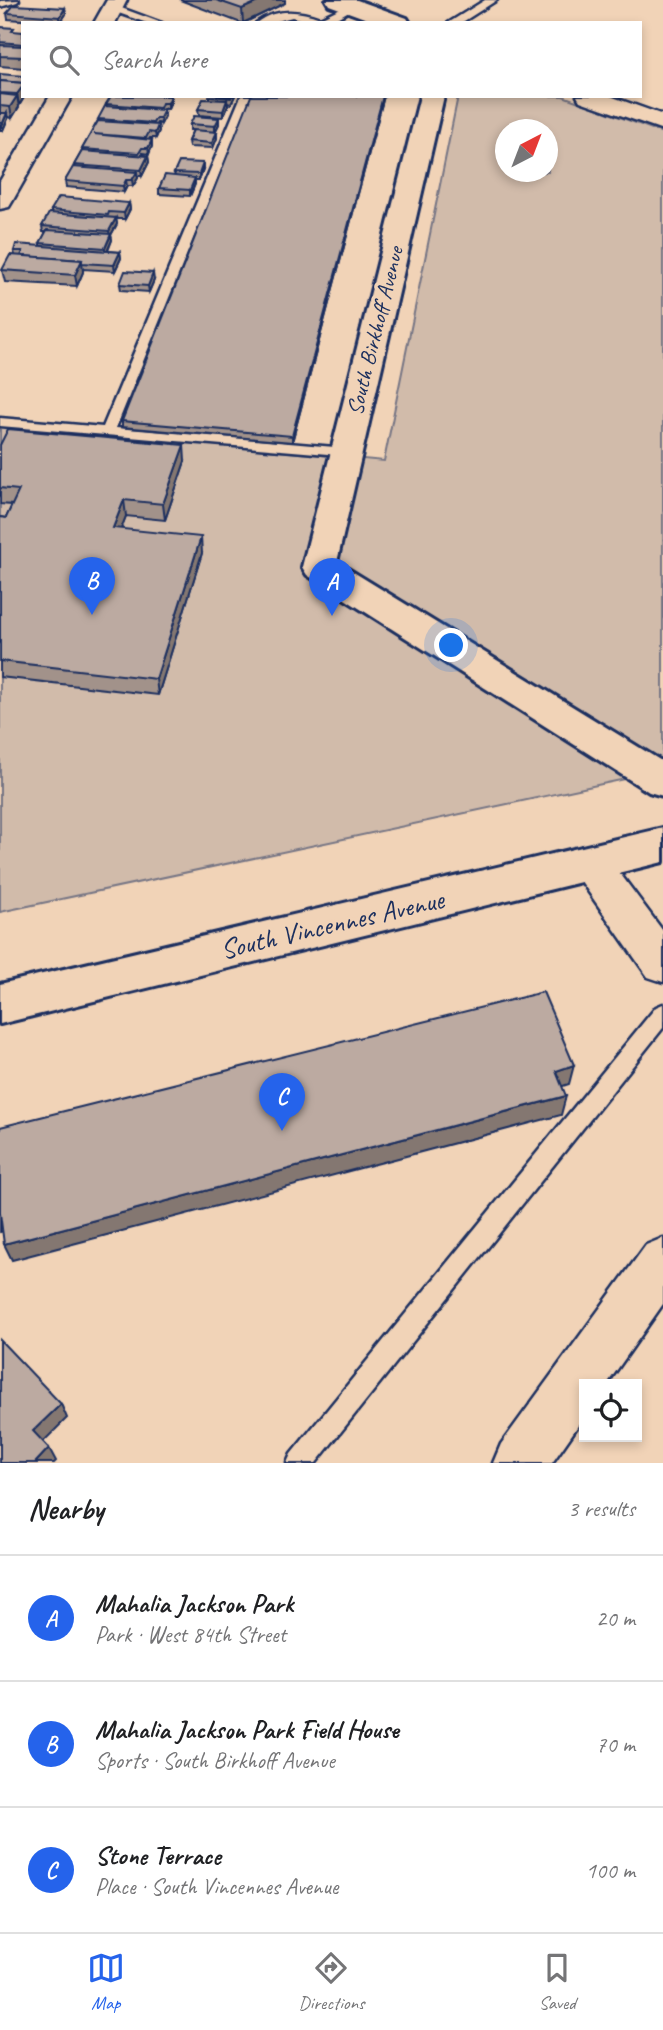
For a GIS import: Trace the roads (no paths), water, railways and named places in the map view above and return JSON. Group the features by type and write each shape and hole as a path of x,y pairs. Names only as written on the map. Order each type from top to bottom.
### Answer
{"street":[{"path":"345,3 394,21"},
{"path":"0,202 60,98"},
{"name":"South Birkhoff Avenue","path":"432,98 319,566 663,781"},
{"path":"594,98 663,123"},
{"name":"South Vincennes Avenue","path":"0,1004 663,845"},
{"path":"590,863 663,964"},
{"path":"520,1463 663,1262"}],"lane":[{"path":"0,4 14,0"},
{"path":"456,21 492,0"},
{"path":"323,21 345,3"},
{"path":"111,10 150,21"},
{"path":"265,21 281,14 298,13 319,21"},
{"path":"108,432 245,98"},
{"path":"0,422 346,453"},
{"path":"300,1463 663,1013"}],"place":[{"name":"Mahalia Jackson Park Field House","path":"92,615"},
{"name":"Mahalia Jackson Park","path":"332,616"},
{"name":"Stone Terrace","path":"282,1131"}]}
